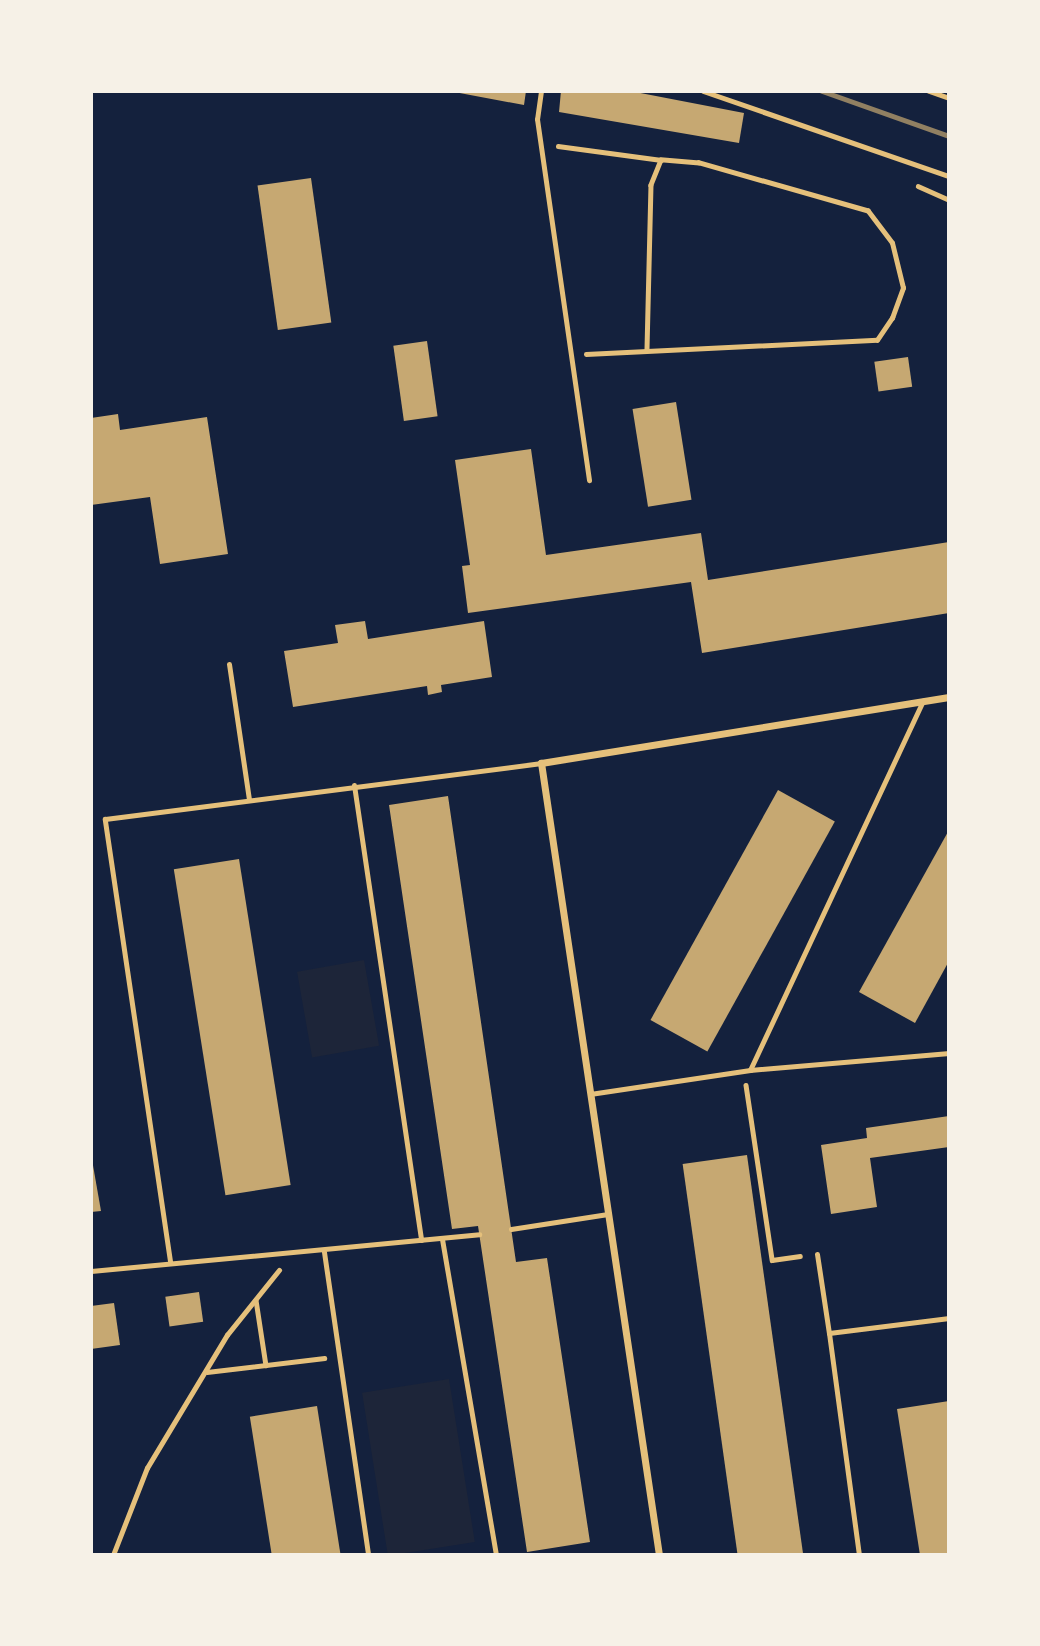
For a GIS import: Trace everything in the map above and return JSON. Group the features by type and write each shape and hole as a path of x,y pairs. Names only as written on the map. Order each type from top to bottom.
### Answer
{"street":[{"path":"659,1555 541,764 949,697"}],"lane":[{"path":"541,91 537,119 540,144 589,480"},
{"path":"704,91 949,176"},
{"path":"929,91 949,98"},
{"path":"229,664 249,800"},
{"path":"747,1070 923,701"},
{"path":"170,1261 105,819 354,785 541,764"},
{"path":"354,785 421,1240"},
{"path":"590,1094 747,1070 949,1053"},
{"path":"512,1229 608,1214"},
{"path":"91,1270 170,1261 324,1252 479,1234"},
{"path":"442,1238 496,1555"},
{"path":"324,1252 368,1555"},
{"path":"817,1254 859,1555"},
{"path":"830,1334 949,1318"}],"path":[{"path":"540,144 699,163 868,211 892,243 903,288 892,318 877,341 570,355"},
{"path":"647,350 651,185 661,160"},
{"path":"747,1070 772,1260 817,1254"},
{"path":"113,1555 147,1468 227,1335 293,1253"},
{"path":"256,1299 266,1365"},
{"path":"206,1372 339,1356"}],"shaded area":[{"path":"364,960 379,1046 312,1057 297,972"},
{"path":"449,1379 475,1542 388,1555 362,1393"}],"building":[{"path":"449,91 526,91 524,105"},
{"path":"561,91 630,91 744,113 739,143 559,112"},
{"path":"311,178 331,323 278,330 258,186"},
{"path":"427,341 438,416 404,421 393,346"},
{"path":"908,357 912,387 879,391 874,362"},
{"path":"676,402 691,500 648,507 633,409"},
{"path":"118,414 120,430 207,417 228,554 160,564 150,497 91,505 91,418"},
{"path":"531,449 546,555 701,533 708,580 949,542 949,613 702,653 691,582 468,613 462,566 470,565 455,460"},
{"path":"365,621 368,639 484,621 492,677 441,685 442,692 428,695 427,686 293,707 284,651 338,643 335,625"},
{"path":"778,790 835,822 707,1052 650,1020"},
{"path":"448,796 516,1262 547,1258 590,1542 527,1552 478,1226 452,1229 389,805"},
{"path":"949,830 949,961 915,1023 859,992"},
{"path":"239,859 291,1185 225,1195 174,869"},
{"path":"949,1116 949,1147 870,1158 877,1207 831,1214 821,1145 867,1138 866,1128"},
{"path":"91,1154 101,1211 91,1212"},
{"path":"747,1155 803,1555 738,1555 683,1164"},
{"path":"199,1292 203,1322 170,1326 165,1297"},
{"path":"114,1303 120,1345 91,1349 91,1306"},
{"path":"949,1401 949,1555 920,1555 897,1409"},
{"path":"317,1406 341,1555 272,1555 250,1417"}],"railway":[{"path":"822,91 949,136"}]}
